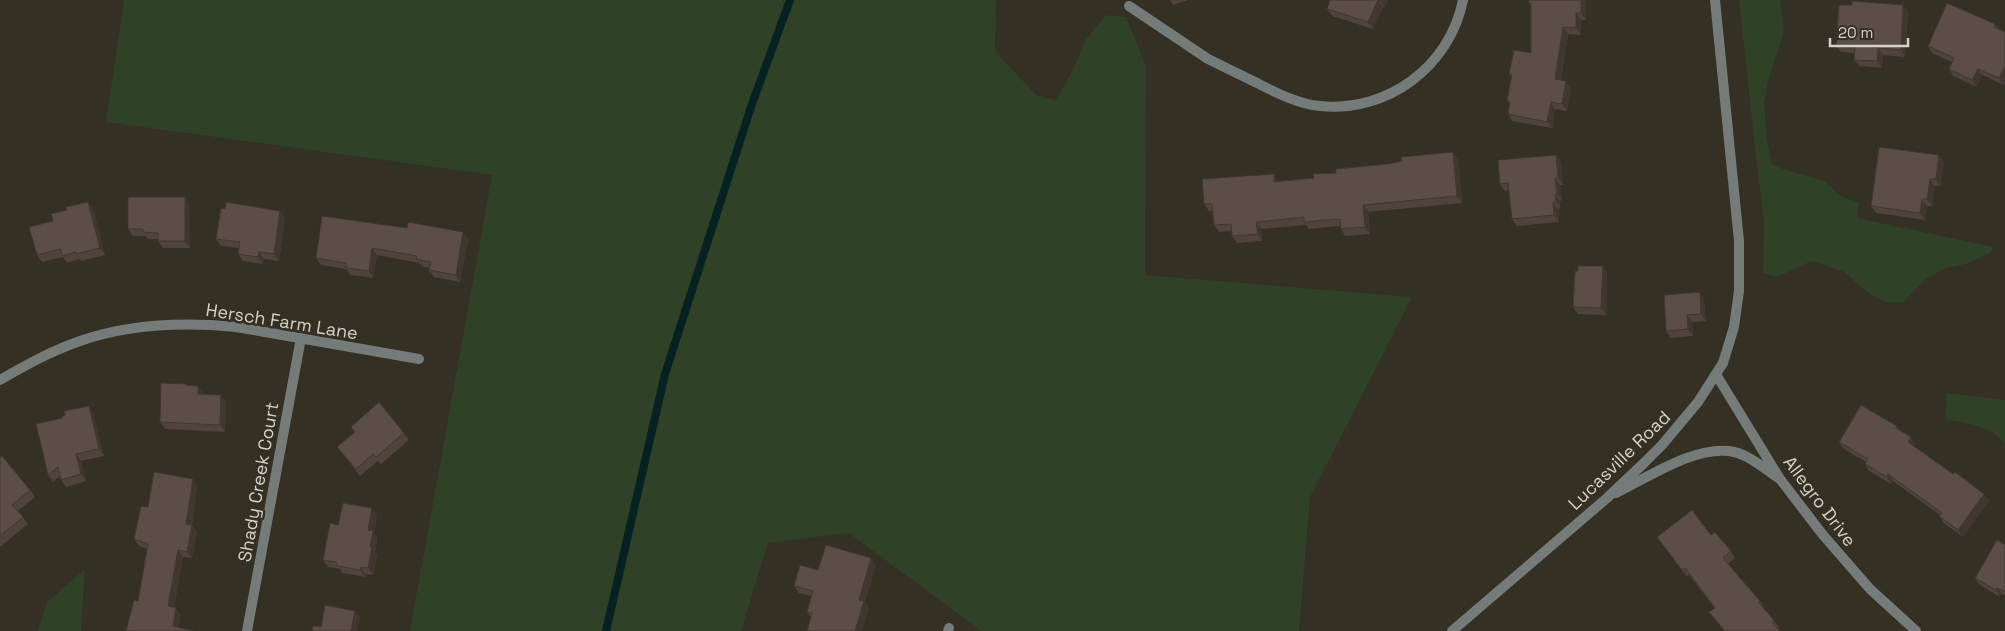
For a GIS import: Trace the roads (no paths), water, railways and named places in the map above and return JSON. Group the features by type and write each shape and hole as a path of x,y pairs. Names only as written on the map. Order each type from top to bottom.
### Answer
{"street":[{"path":"1129,6 1208,58 1255,82 1291,99 1318,106 1340,107 1369,102 1392,93 1422,73 1443,50 1461,13 1463,0"},
{"name":"Lucasville Road","path":"1452,631 1606,498 1662,445 1698,402 1717,376 1723,363 1734,327 1739,291 1740,241 1715,0"},
{"name":"Hersch Farm Lane","path":"0,380 36,359 81,340 129,329 177,324 208,324 236,327 419,359"},
{"name":"Shady Creek Court","path":"247,631 301,338"},
{"name":"Allegro Drive","path":"1717,376 1780,479 1823,535 1870,589 1916,631"},
{"path":"1606,498 1676,464 1702,453 1716,451 1734,452 1750,459 1780,479"}],"waterway":[{"path":"606,631 665,374 752,104 790,0"}]}
